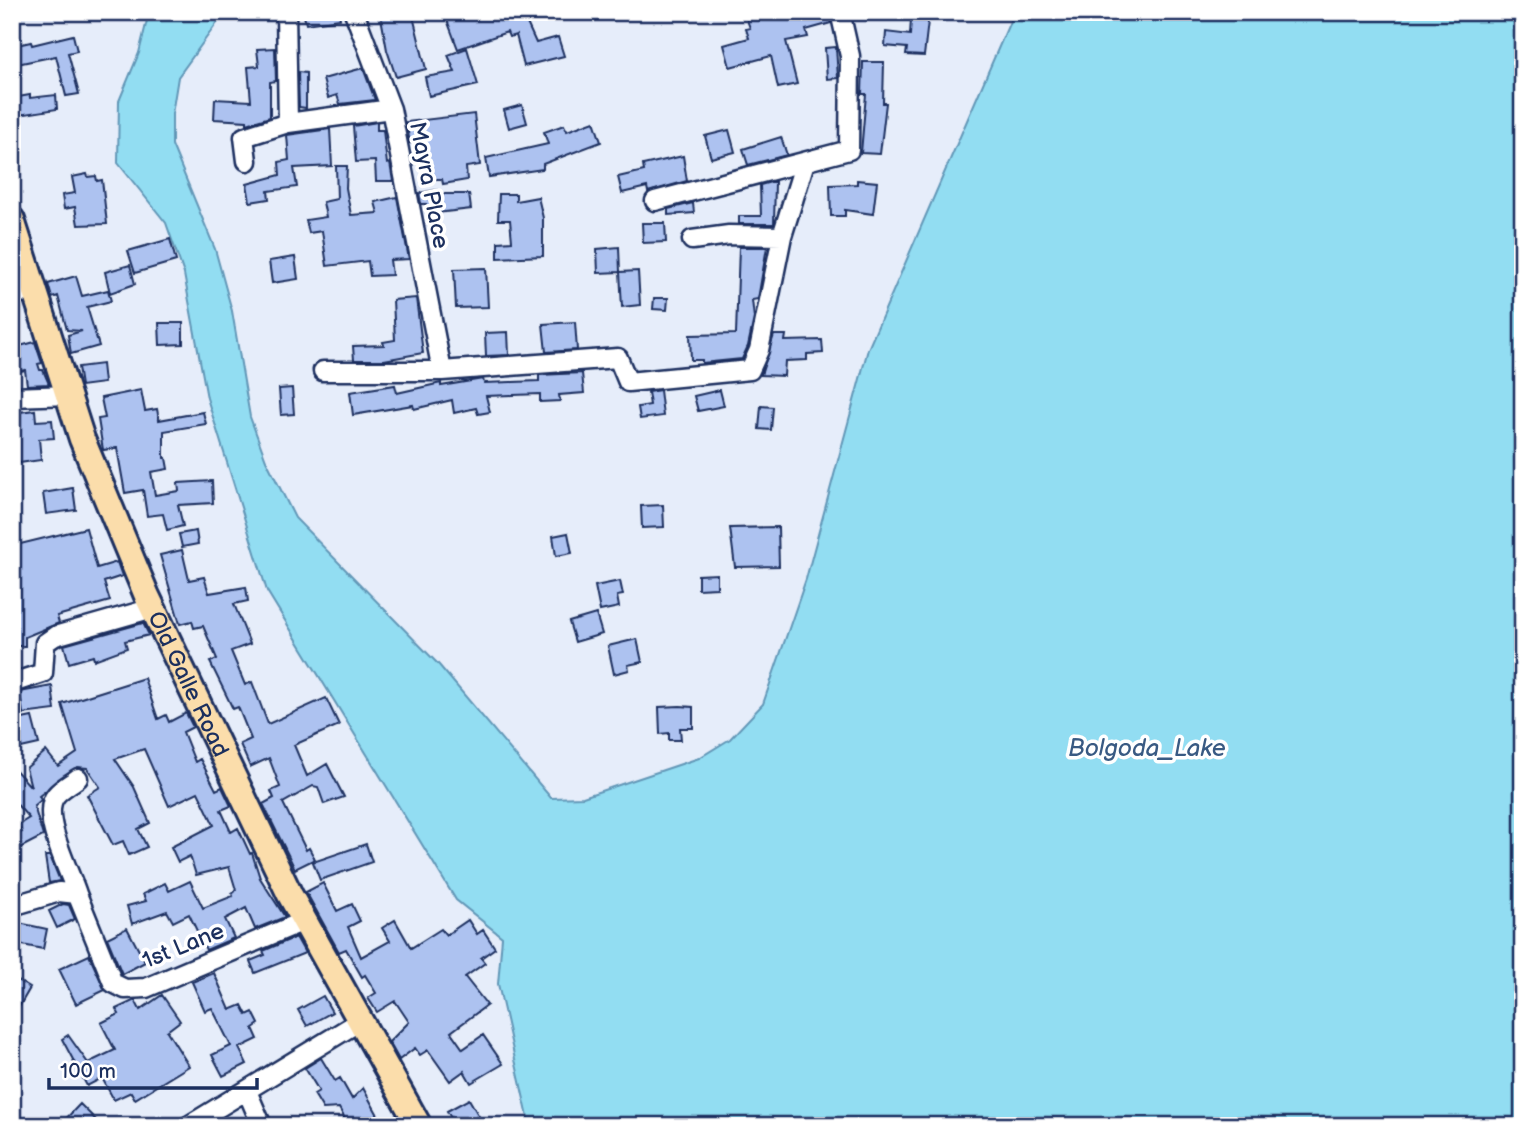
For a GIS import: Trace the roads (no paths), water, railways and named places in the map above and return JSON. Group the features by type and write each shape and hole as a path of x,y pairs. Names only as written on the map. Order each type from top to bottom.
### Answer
{"highway":[{"name":"Old Galle Road","path":"12,220 24,293 70,395 82,439 153,608 304,921 419,1126"}],"street":[{"path":"286,12 288,122"},
{"name":"Mayra Place","path":"354,12 391,108 442,371"},
{"path":"655,201 849,149 850,57 840,12"},
{"path":"247,161 244,137 288,122 391,108"},
{"path":"323,371 442,371 618,358 628,382 750,370 759,351 782,236 805,162"},
{"path":"692,240 729,235 782,236"},
{"path":"12,397 70,395"},
{"path":"12,683 43,673 45,643 55,636 153,608"},
{"name":"1st Lane","path":"78,778 55,795 50,810 54,833 113,983 125,989 146,988 304,921"},
{"path":"12,906 59,892 77,894"},
{"path":"188,1126 360,1021"},
{"path":"247,1091 262,1126"}],"water":[{"name":"Bolgoda_Lake","path":"149,12 225,12 178,77 172,114 172,145 215,249 232,311 250,417 266,460 295,518 439,665 551,798 583,797 699,758 730,739 763,704 806,579 868,349 1014,12 1515,12 1523,237 1523,1126 530,1126 498,984 502,937 456,900 267,591 207,398 184,274 166,223 118,163 119,101 139,53"}]}
